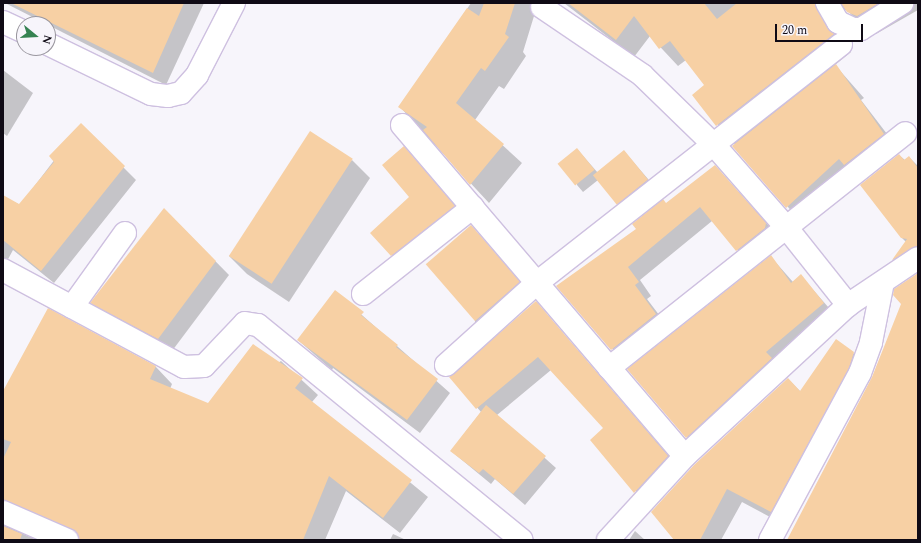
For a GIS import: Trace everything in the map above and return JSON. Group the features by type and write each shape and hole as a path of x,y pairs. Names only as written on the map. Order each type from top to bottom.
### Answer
{"street":[{"path":"56,48 151,94 168,96 182,92 197,75 234,3"},
{"path":"827,3 838,22 853,29 860,28 902,3"},
{"path":"542,7 642,75 715,146 786,227 848,305"},
{"path":"3,22 16,28"},
{"path":"446,365 538,282 715,146 841,44"},
{"path":"402,125 538,282 609,368 685,456"},
{"path":"609,368 904,133"},
{"path":"363,294 473,207"},
{"path":"72,307 125,233"},
{"path":"608,540 685,456 848,305 918,258"},
{"path":"3,270 184,367 204,366 245,323 258,326 522,540"},
{"path":"770,540 860,373 871,342 883,282"},
{"path":"3,512 67,540"}],"building":[{"path":"11,3 184,3 153,73 56,25 56,16 37,16"},
{"path":"484,3 515,3 505,34 509,37 485,71 481,68 456,103 504,144 470,185 423,130 427,127 398,107 467,8 479,16"},
{"path":"568,3 704,3 717,19 737,3 815,3 834,34 716,126 692,95 704,85 670,41 659,49 634,16 616,40"},
{"path":"841,3 879,3 857,16 847,12"},
{"path":"836,64 884,134 844,165 839,159 786,208 732,146"},
{"path":"81,123 125,166 41,271 3,240 3,195 19,204 54,162 49,156"},
{"path":"310,131 353,159 272,284 229,256"},
{"path":"404,146 455,206 391,256 370,233 409,197 382,165"},
{"path":"577,148 595,170 575,185 558,164"},
{"path":"624,150 648,180 617,205 593,175"},
{"path":"899,154 904,160 909,156 918,168 918,246 892,260 907,239 901,238 860,185"},
{"path":"715,165 766,223 765,228 736,251 700,207 628,267 639,282 635,285 656,314 611,350 556,286 636,229 632,224 663,199 666,203"},
{"path":"164,208 216,261 158,339 90,303"},
{"path":"471,225 520,282 475,321 426,264"},
{"path":"771,255 791,283 801,274 824,303 766,352 772,358 686,438 627,369"},
{"path":"918,273 918,540 787,540 872,377 901,304 893,295 894,289"},
{"path":"335,290 364,312 361,315 398,345 396,347 438,379 407,420 297,340"},
{"path":"536,301 668,456 634,493 590,440 603,428 538,357 476,409 449,377"},
{"path":"48,308 156,366 150,379 208,403 253,344 303,378 295,388 412,480 383,518 329,476 303,540 80,540 72,529 3,500 3,459 11,442 3,439 3,391"},
{"path":"836,339 854,352 849,368 771,512 727,489 700,540 674,540 651,512 694,465 788,378 800,391"},
{"path":"486,405 546,456 513,494 483,469 479,473 450,451"},
{"path":"3,526 22,534 20,540 3,540"}]}
